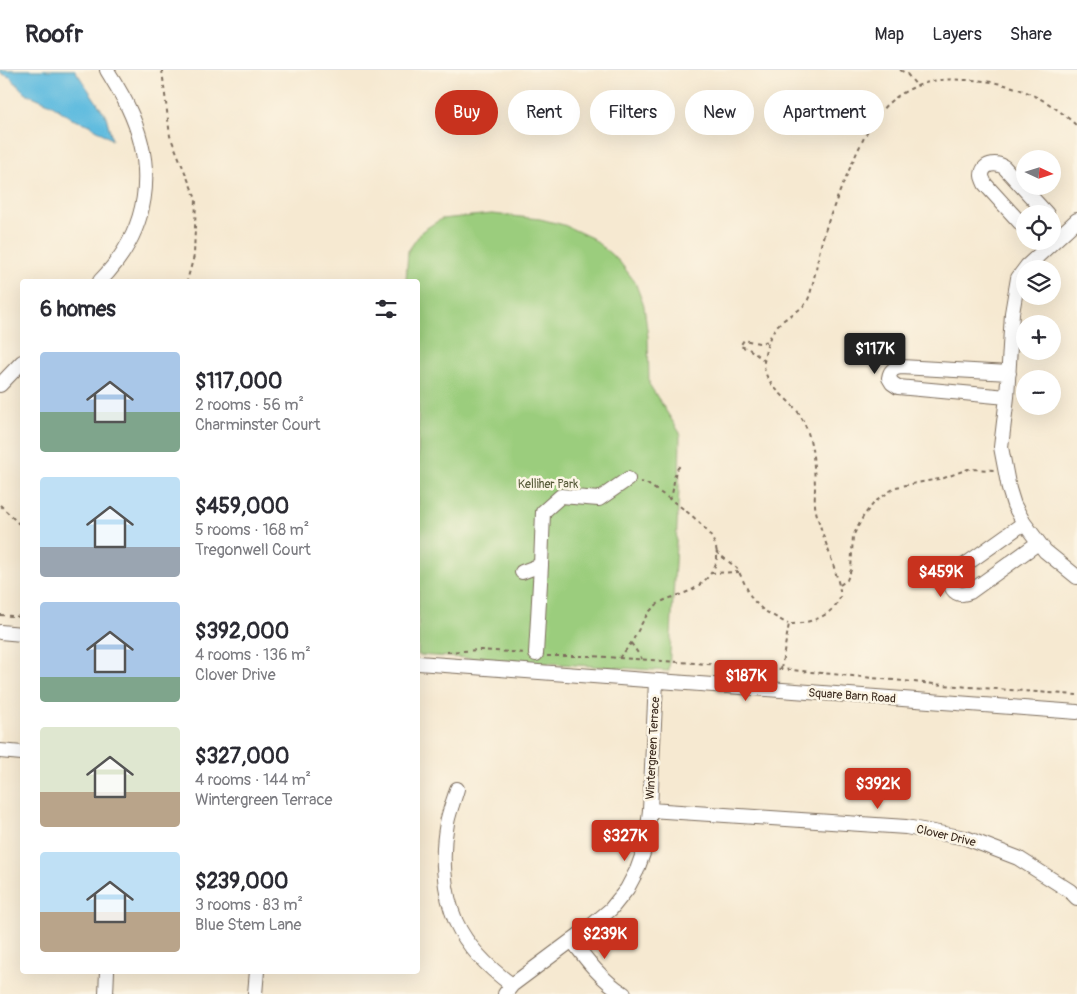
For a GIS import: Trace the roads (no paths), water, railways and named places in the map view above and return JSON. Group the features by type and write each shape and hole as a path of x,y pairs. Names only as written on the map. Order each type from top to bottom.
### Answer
{"street":[{"path":"102,279 119,260 140,222 146,174 142,146 128,108 107,70"},
{"path":"1016,218 985,184 982,176 983,170 992,163 998,163 1004,167 1039,205"},
{"path":"1061,234 1077,220"},
{"path":"1061,229 1064,232"},
{"path":"1037,250 1018,278 1012,313 1009,373 1001,447 1012,497 1024,523 1045,551 1077,577"},
{"path":"0,385 20,364"},
{"path":"1007,397 898,387 889,378 890,372 894,368 901,367 1009,373"},
{"path":"536,654 543,512 562,496 599,499 628,479"},
{"path":"1024,523 955,572 950,581 953,591 963,595 970,592 1038,543"},
{"path":"522,572 541,565"},
{"path":"0,632 20,634"},
{"name":"Square Barn Road","path":"420,663 1077,712"},
{"name":"Wintergreen Terrace","path":"509,990 611,909 627,889 637,870 646,845 650,810 656,681"},
{"path":"0,751 20,753"},
{"path":"457,790 447,822 443,862 447,891 456,922 467,940 509,990"},
{"name":"Clover Drive","path":"650,810 906,827 966,838 1018,858 1075,891"},
{"path":"572,940 597,972 610,985 624,994"},
{"path":"106,994 108,974"},
{"path":"255,994 257,974"}],"water":[{"path":"0,70 75,70 106,116 112,140 90,125 72,119 51,104 25,93 10,77 0,73"}],"park label":[{"name":"Kelliher Park","path":"548,484"}]}
